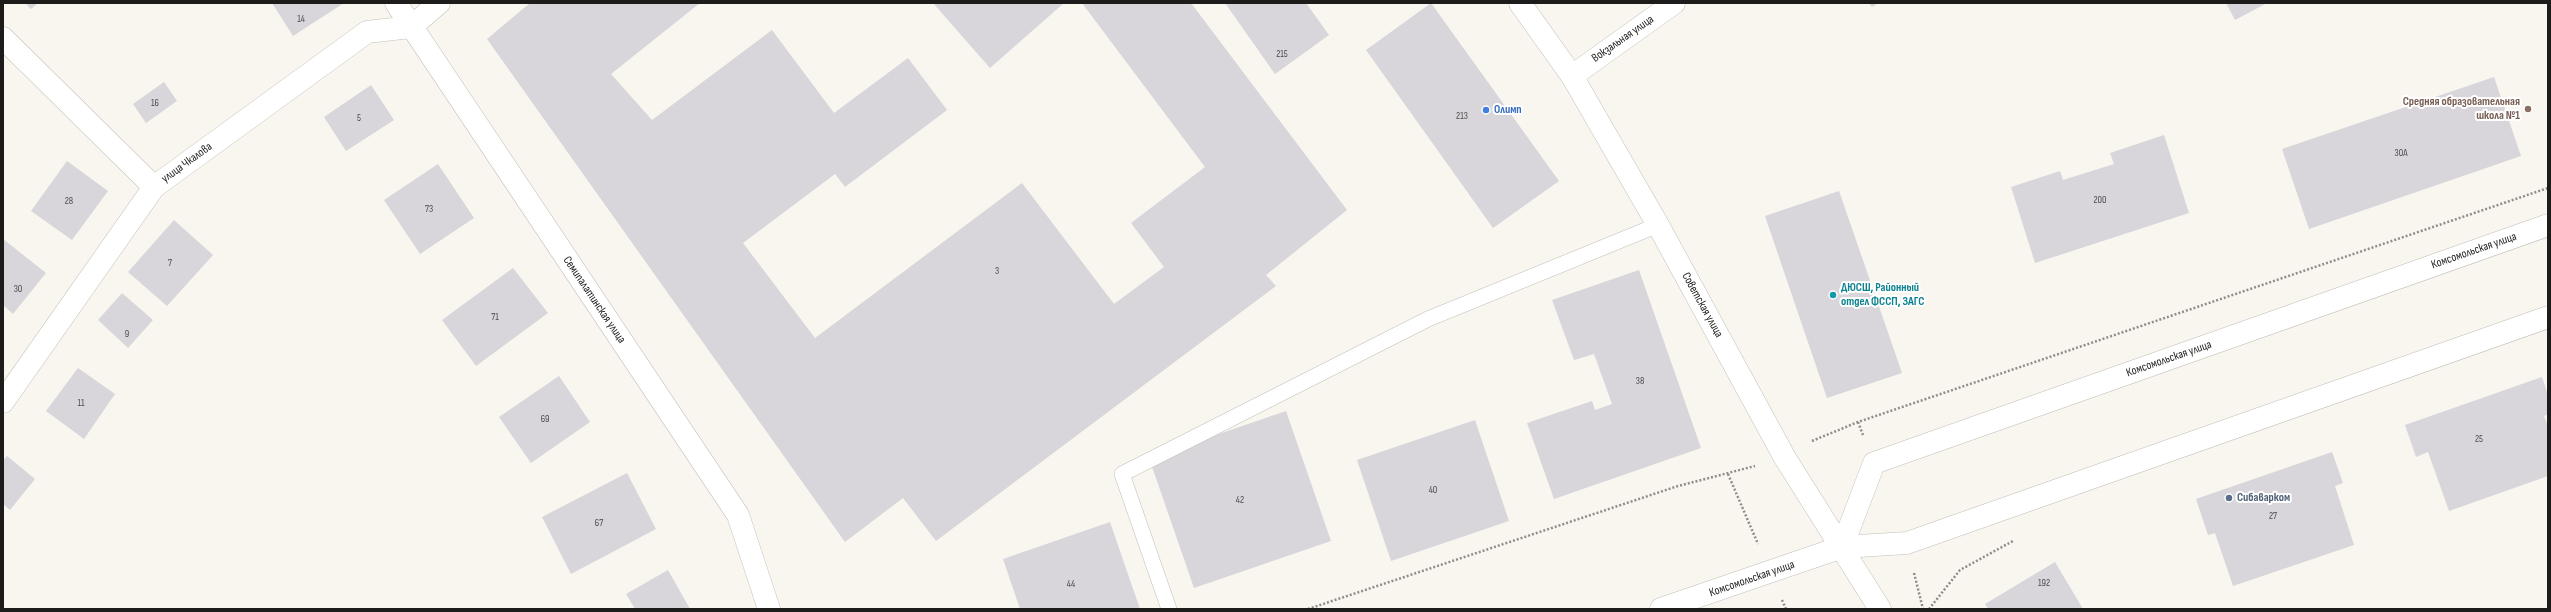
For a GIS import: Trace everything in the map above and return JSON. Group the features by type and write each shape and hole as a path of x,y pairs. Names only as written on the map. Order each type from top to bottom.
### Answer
{"main road":[{"name":"Семипалатинская улица","path":"396,3 411,28 738,515 769,609"},
{"path":"411,28 439,3"},
{"name":"Советская улица","path":"1520,3 1572,76 1658,225 1785,458 1880,609"},
{"name":"Вокзальная улица","path":"1572,76 1674,3"},
{"name":"улица Чкалова","path":"3,402 154,187 367,32 411,28"},
{"path":"3,38 154,187"},
{"name":"Комсомольская улица","path":"1842,547 1874,463 2548,225"},
{"name":"Комсомольская улица","path":"1661,609 1842,547 1907,543 2548,317"}],"lane":[{"path":"1169,609 1122,474 1428,319 1658,225"}],"path":[{"path":"1308,609 1678,486 1785,458 1805,448 1814,439 1858,422 2548,188"}],"building":[{"path":"25,3 38,3 31,9"},
{"path":"272,3 344,3 293,36"},
{"path":"530,3 700,3 611,74 652,120 772,30 834,113 908,58 947,110 845,187 835,174 743,243 815,338 1022,183 1114,304 1164,267 1131,223 1205,167 1082,3 1191,3 1347,210 1266,275 1276,286 936,541 903,498 845,542 487,39"},
{"path":"933,3 1064,3 990,68"},
{"path":"1225,3 1306,3 1329,35 1275,74"},
{"path":"1431,3 1559,181 1493,228 1366,50"},
{"path":"1869,3 1878,3 1872,7"},
{"path":"2226,3 2267,3 2235,20"},
{"path":"2494,77 2521,156 2309,229 2282,149"},
{"path":"164,82 177,101 146,123 133,104"},
{"path":"371,85 394,120 346,151 324,117"},
{"path":"2164,135 2189,213 2035,263 2011,187 2060,171 2063,180 2114,164 2110,153"},
{"path":"67,161 108,191 72,240 31,211"},
{"path":"438,164 474,218 420,254 384,200"},
{"name":"ДЮСШ, Районный отдел ФССП, ЗАГС","path":"1839,191 1902,373 1827,398 1765,216"},
{"path":"174,220 213,255 167,306 128,272"},
{"path":"3,239 46,273 13,314 3,305"},
{"path":"513,268 548,313 476,366 442,320"},
{"path":"1639,270 1701,448 1554,499 1527,423 1592,401 1595,410 1612,404 1594,354 1574,360 1552,300"},
{"path":"122,293 153,320 128,348 98,320"},
{"path":"78,368 115,394 84,439 46,411"},
{"path":"559,376 590,422 531,463 499,417"},
{"path":"2542,377 2548,395 2548,414 2544,416 2548,426 2548,476 2449,511 2428,452 2416,457 2405,425"},
{"path":"1286,411 1331,541 1194,588 1149,458"},
{"path":"1475,420 1509,521 1391,561 1357,460"},
{"path":"2332,452 2343,483 2335,486 2354,545 2233,586 2215,533 2208,535 2196,499"},
{"path":"7,456 35,479 10,510 3,504 3,461"},
{"path":"627,473 656,529 571,574 542,517"},
{"path":"1110,522 1140,609 1020,609 1003,559"},
{"path":"2055,562 2083,609 1988,609 1985,604"},
{"path":"668,570 690,609 635,609 626,594"}],"place":[{"name":"Средняя образовательная школа №1","path":"2528,109"},
{"name":"Олимп","path":"1486,110"},
{"name":"ДЮСШ, Районный отдел ФССП, ЗАГС","path":"1833,295"},
{"name":"Сибаварком","path":"2229,498"}]}
